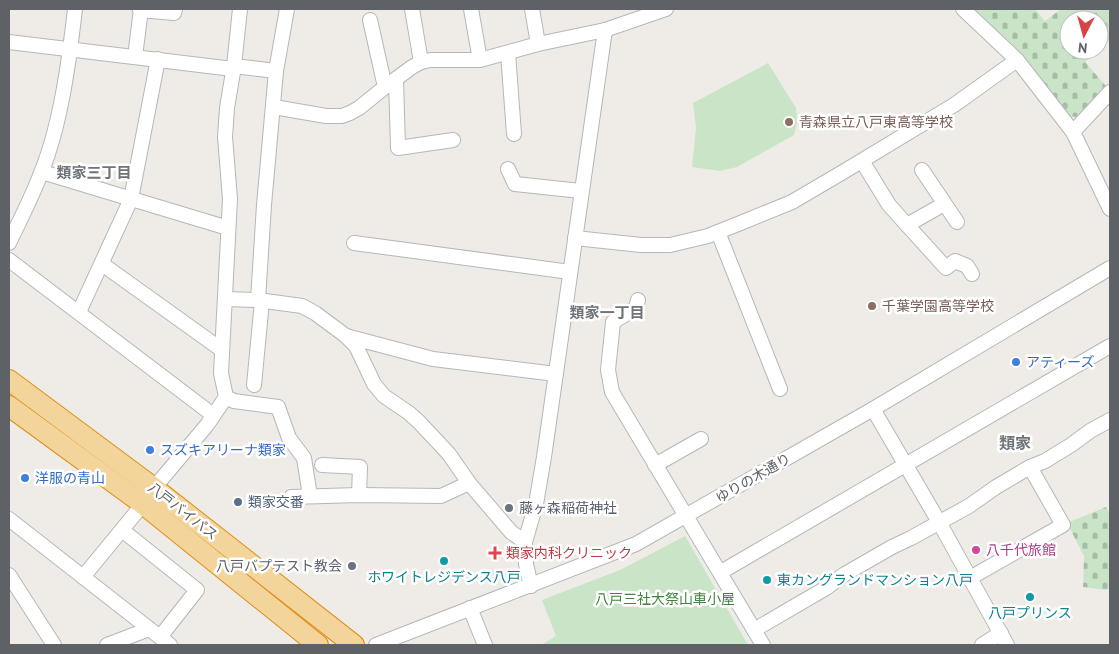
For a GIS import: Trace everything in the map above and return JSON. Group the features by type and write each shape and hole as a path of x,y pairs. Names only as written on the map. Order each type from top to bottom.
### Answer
{"highway":[{"name":"八戸バイパス","path":"9,380 149,496 318,645"},
{"name":"八戸バイパス","path":"9,406 149,496 354,645"}],"street":[{"path":"9,242 42,172 58,119 75,9"},
{"path":"134,57 141,9 174,13 175,9"},
{"path":"240,9 234,68 227,108 226,137 230,199 221,373 226,396 234,401 278,407 290,438 304,458 310,496"},
{"path":"254,385 264,206 276,71 287,9"},
{"path":"412,9 421,62"},
{"path":"471,9 480,60"},
{"path":"532,9 538,44"},
{"path":"274,107 298,112 342,116 359,108 390,83 421,62 431,60 480,60 538,44 605,30 666,9"},
{"path":"963,9 1017,60 1073,132 1110,209"},
{"path":"370,20 390,83 398,148 453,140"},
{"path":"531,586 526,564 525,542 536,504 605,30"},
{"path":"9,42 234,68 276,71"},
{"path":"508,53 514,134"},
{"path":"79,312 131,199 158,59"},
{"path":"575,238 654,246 687,242 718,232 792,202 954,105 1017,60"},
{"path":"1073,132 1110,92"},
{"path":"862,161 889,205 946,268 955,262 967,266 972,274"},
{"path":"508,169 515,184 581,191"},
{"path":"922,170 957,222"},
{"path":"42,172 228,228"},
{"path":"907,225 944,204"},
{"path":"718,232 780,389"},
{"path":"354,243 570,272"},
{"path":"9,260 213,414"},
{"path":"102,264 222,350"},
{"name":"ゆりの木通り","path":"376,645 636,544 873,409 1110,268"},
{"path":"225,299 302,306 315,313 346,336 356,346 374,384 384,396 419,422 449,454 469,483 511,532 525,542"},
{"path":"638,300 636,308 613,322 608,370 612,392 763,645"},
{"path":"346,336 433,359 556,374"},
{"path":"721,572 1110,346"},
{"path":"83,577 149,496 226,396"},
{"path":"873,409 1004,639 982,645"},
{"path":"754,630 884,551 969,506 996,487 1030,467 1045,461 1110,420"},
{"path":"655,465 701,439"},
{"path":"322,465 360,467 359,495"},
{"path":"970,578 1063,525 1030,467"},
{"path":"291,497 359,495 441,496 469,483"},
{"path":"10,522 160,637"},
{"path":"106,645 160,637 197,590 122,530"},
{"path":"9,575 54,645"},
{"path":"470,608 485,645"}],"green space":[{"path":"968,9 1035,9 1045,21 1059,10 1059,60 1087,60 1085,62 1106,86 1076,117 1068,116"},
{"path":"1110,9 1110,40 1109,10 1060,10"},
{"path":"768,63 796,108 797,123 794,135 737,167 720,171 692,167 696,128 693,103"},
{"path":"1106,507 1110,514 1110,588 1106,590 1083,587 1084,556 1067,523"},
{"name":"八戸三社大祭山車小屋","path":"685,536 748,645 541,645 556,636 542,600 620,570"}],"place":[{"name":"青森県立八戸東高等学校","path":"789,122"},
{"name":"千葉学園高等学校","path":"872,306"},
{"name":"アティーズ","path":"1016,362"},
{"name":"スズキアリーナ類家","path":"150,450"},
{"name":"洋服の青山","path":"25,478"},
{"name":"類家交番","path":"238,502"},
{"name":"藤ヶ森稲荷神社","path":"509,508"},
{"name":"八千代旅館","path":"976,550"},
{"name":"類家内科クリニック","path":"495,553"},
{"name":"ホワイトレジデンス八戸","path":"444,561"},
{"name":"八戸バプテスト教会","path":"352,566"},
{"name":"東カングランドマンション八戸","path":"767,580"},
{"name":"八戸プリンス","path":"1030,597"}],"district":[{"name":"類家三丁目","path":"94,173"},
{"name":"類家一丁目","path":"607,313"},
{"name":"類家","path":"1015,443"}]}
